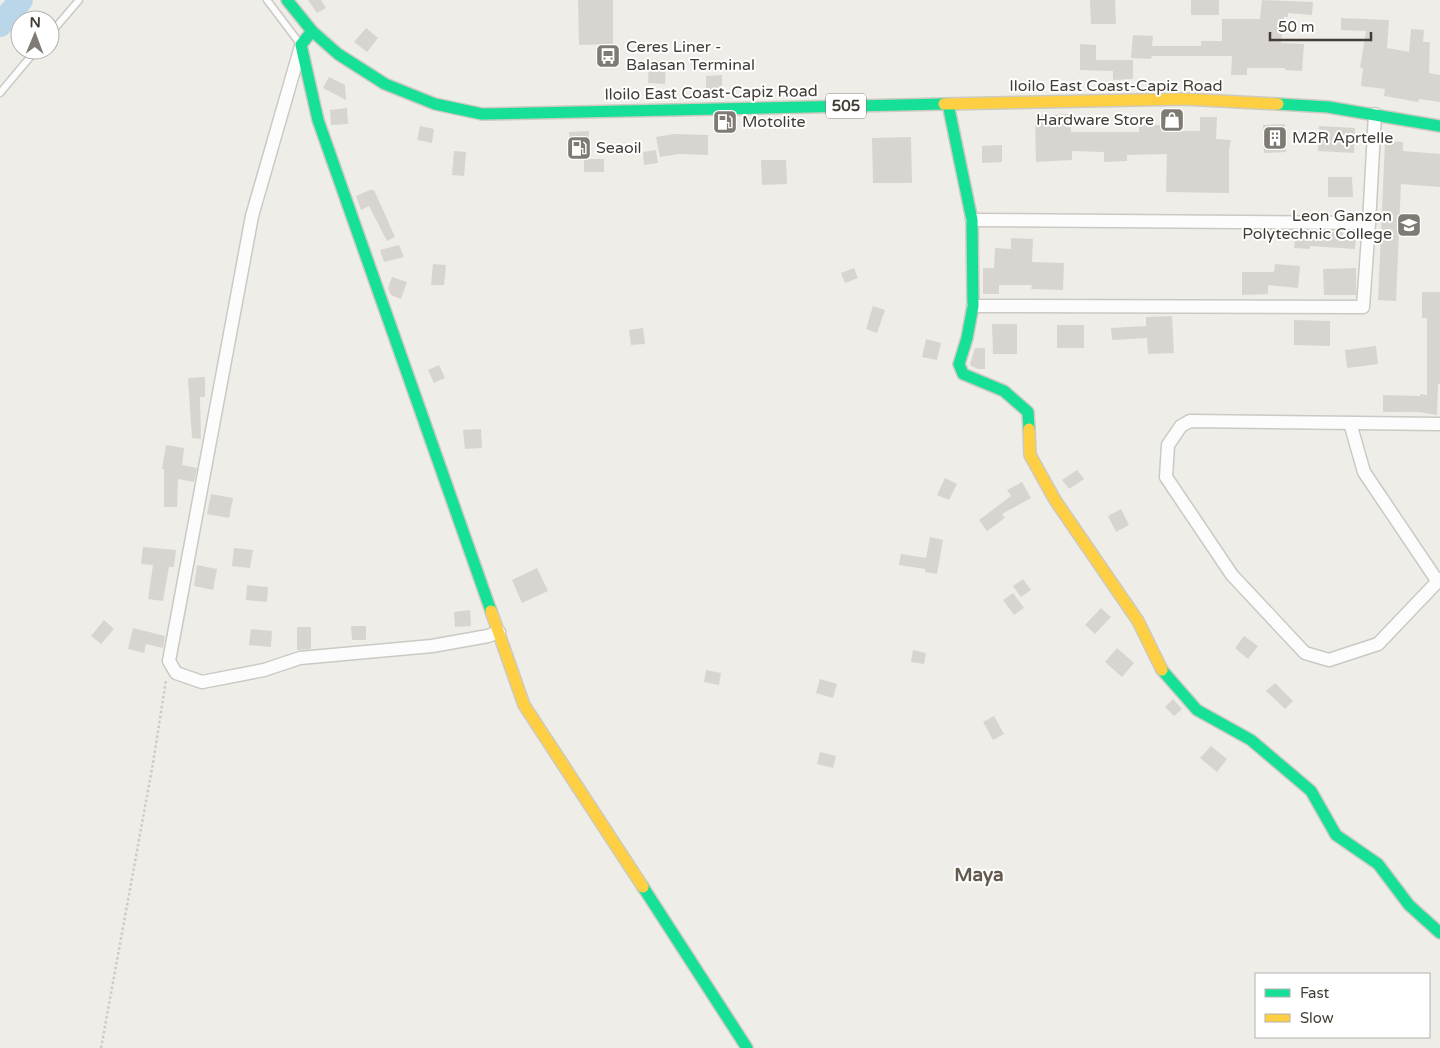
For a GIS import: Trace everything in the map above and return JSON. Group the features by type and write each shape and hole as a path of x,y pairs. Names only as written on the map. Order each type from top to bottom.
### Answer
{"street":[{"name":"Iloilo East Coast-Capiz Road","path":"287,0 312,31 338,54 385,84 435,104 482,114 1184,99 1328,107 1440,126"},
{"path":"312,31 301,45 252,216 170,661 176,673 202,682 264,670 300,658 432,646 488,636 499,632"},
{"path":"301,45 318,120 524,705 747,1048"},
{"path":"948,104 972,220 973,306 967,338 959,364 963,374 1004,391 1028,412 1030,455 1055,500 1138,621 1163,671 1197,710 1251,740 1311,791 1336,835 1378,864 1410,906 1440,934"},
{"path":"973,306 1363,307 1375,114"},
{"path":"972,220 1369,223"},
{"path":"1350,423 1364,472 1439,580 1378,644 1329,660 1305,653 1232,575 1166,477 1168,446 1181,426 1190,421 1440,424"}],"lane":[{"path":"60,22 79,0"},
{"path":"266,0 301,45"},
{"path":"0,93 28,60"}],"path":[{"path":"101,1048 170,661"}],"building":[{"path":"308,0 321,0 326,8 317,13"},
{"path":"578,0 613,0 613,44 579,45"},
{"path":"1090,0 1115,0 1116,24 1091,24"},
{"path":"1191,0 1219,0 1219,15 1191,15"},
{"path":"1262,0 1313,2 1312,15 1288,13 1288,17 1284,17 1281,43 1304,44 1302,71 1285,70 1285,68 1247,68 1247,75 1231,75 1232,56 1152,56 1151,59 1131,58 1133,35 1153,36 1152,46 1201,46 1201,41 1222,41 1222,19 1260,19"},
{"path":"1341,18 1389,20 1387,48 1409,52 1411,29 1424,30 1423,42 1430,42 1429,73 1440,75 1440,102 1419,99 1418,102 1384,96 1385,89 1361,86 1363,68 1360,68 1366,31 1341,30"},
{"path":"366,28 378,38 367,52 354,42"},
{"path":"1080,44 1096,45 1096,60 1133,60 1133,79 1113,80 1113,71 1080,70"},
{"path":"649,60 666,61 665,84 648,83"},
{"path":"722,75 722,91 706,92 706,76"},
{"path":"329,77 345,85 346,100 323,88"},
{"path":"347,108 348,124 331,125 330,110"},
{"path":"1070,114 1071,132 1139,132 1139,125 1162,125 1162,131 1200,131 1200,117 1217,117 1216,139 1231,140 1229,150 1229,193 1166,192 1167,154 1127,155 1127,161 1104,162 1104,152 1072,151 1072,160 1036,162 1035,116"},
{"name":"M2R Aprtelle","path":"1285,124 1286,152 1264,153 1263,125"},
{"path":"420,126 434,129 432,143 417,140"},
{"path":"1319,126 1355,128 1354,153 1318,151"},
{"path":"589,131 589,145 570,146 569,132"},
{"path":"674,134 708,135 708,155 679,154 660,157 656,137"},
{"path":"911,137 912,183 873,183 872,138"},
{"path":"1385,141 1403,142 1403,151 1440,154 1440,187 1401,184 1396,301 1378,300"},
{"path":"1002,145 1002,162 982,163 982,146"},
{"path":"656,150 658,163 644,165 643,152"},
{"path":"454,151 466,152 464,176 452,175"},
{"path":"584,159 604,159 604,172 584,172"},
{"path":"761,160 786,160 787,184 762,185"},
{"path":"1328,177 1352,177 1353,197 1328,197"},
{"path":"374,190 395,237 387,241 369,206 361,210 356,196"},
{"path":"1296,231 1343,232 1342,238 1356,238 1355,249 1310,246 1310,249 1294,248"},
{"path":"1011,238 1033,239 1032,262 1064,263 1063,290 1031,289 1032,285 999,285 999,294 983,294 983,268 994,268 995,248 1011,249"},
{"path":"399,245 404,257 384,262 380,250"},
{"path":"433,264 446,265 444,285 431,285"},
{"path":"1275,264 1300,266 1298,288 1268,285 1268,294 1242,295 1242,272 1274,272"},
{"path":"854,268 858,278 845,283 841,273"},
{"path":"1356,268 1356,295 1324,295 1323,269"},
{"path":"392,277 407,282 401,299 391,295 388,288"},
{"path":"1422,292 1440,292 1440,384 1438,384 1437,415 1419,412 1383,412 1383,395 1427,395 1427,318 1422,318"},
{"path":"873,306 885,310 877,333 866,329"},
{"path":"1172,316 1174,353 1148,354 1147,338 1112,340 1111,328 1146,326 1146,317"},
{"path":"1294,320 1330,321 1330,346 1294,345"},
{"path":"992,324 1017,324 1017,354 993,354"},
{"path":"1057,325 1084,325 1084,348 1057,348"},
{"path":"643,328 645,344 631,345 629,330"},
{"path":"926,339 941,343 937,360 922,357"},
{"path":"1376,346 1378,364 1347,368 1345,350"},
{"path":"975,348 985,348 985,369 978,369 970,364"},
{"path":"439,365 445,378 434,383 428,370"},
{"path":"205,377 205,397 200,397 201,439 192,438 188,378"},
{"path":"481,429 482,448 465,449 463,430"},
{"path":"166,445 184,448 182,465 197,468 194,482 178,479 177,507 164,507 164,469 162,469"},
{"path":"1077,470 1084,479 1069,489 1062,480"},
{"path":"945,478 957,484 949,500 937,495"},
{"path":"1022,482 1031,498 1002,514 1005,518 987,531 979,520 1011,496 1007,490"},
{"path":"211,494 233,498 229,518 207,514"},
{"path":"1121,509 1129,525 1116,532 1108,516"},
{"path":"930,537 943,540 937,574 925,572 925,569 899,565 901,554 926,558"},
{"path":"143,547 176,550 174,567 169,567 163,601 148,599 153,565 141,564"},
{"path":"234,548 253,550 250,568 232,566"},
{"path":"197,565 217,569 213,590 194,586"},
{"path":"537,568 548,591 522,603 512,580"},
{"path":"1023,579 1031,590 1021,597 1013,586"},
{"path":"247,585 268,587 267,602 246,600"},
{"path":"1013,593 1024,608 1014,615 1003,600"},
{"path":"1101,608 1111,617 1095,634 1085,625"},
{"path":"470,610 471,626 455,627 454,612"},
{"path":"104,620 114,629 101,644 91,636"},
{"path":"351,626 366,626 366,640 352,640"},
{"path":"297,627 311,627 311,649 297,650"},
{"path":"133,628 165,636 163,648 146,644 144,653 128,649"},
{"path":"251,629 272,631 271,647 249,645"},
{"path":"1244,636 1258,646 1248,659 1235,648"},
{"path":"1117,648 1134,663 1122,677 1105,662"},
{"path":"913,650 926,653 924,664 911,662"},
{"path":"706,670 721,673 719,685 704,682"},
{"path":"820,679 837,684 833,698 816,693"},
{"path":"1275,683 1293,701 1285,709 1266,691"},
{"path":"1173,699 1182,709 1174,716 1165,707"},
{"path":"994,716 1004,734 993,740 983,722"},
{"path":"1211,746 1227,759 1217,772 1200,758"},
{"path":"820,752 836,756 833,768 817,764"}],"waterway":[{"path":"0,25 21,0"}],"traffic: fast":[{"path":"287,0 312,31 338,54 385,84 435,104 482,114 944,104"},
{"path":"312,31 301,45 318,120 491,611"},
{"path":"948,104 972,220 973,306 967,338 959,364 963,374 1004,391 1028,412 1029,429"},
{"path":"1278,104 1328,107 1440,126"},
{"path":"1162,670 1197,710 1251,740 1311,791 1336,835 1378,864 1409,905 1440,933"},
{"path":"643,887 747,1048"}],"traffic: slow":[{"path":"944,104 1184,99 1278,104"},
{"path":"1029,429 1030,455 1055,500 1138,621 1162,670"},
{"path":"491,611 524,705 643,887"}],"place":[{"name":"Ceres Liner - Balasan Terminal","path":"608,56"},
{"name":"Hardware Store","path":"1172,120"},
{"name":"Motolite","path":"725,122"},
{"name":"M2R Aprtelle","path":"1275,138"},
{"name":"Seaoil","path":"579,148"},
{"name":"Leon Ganzon Polytechnic College","path":"1409,225"}],"district":[{"name":"Maya","path":"979,875"}]}
